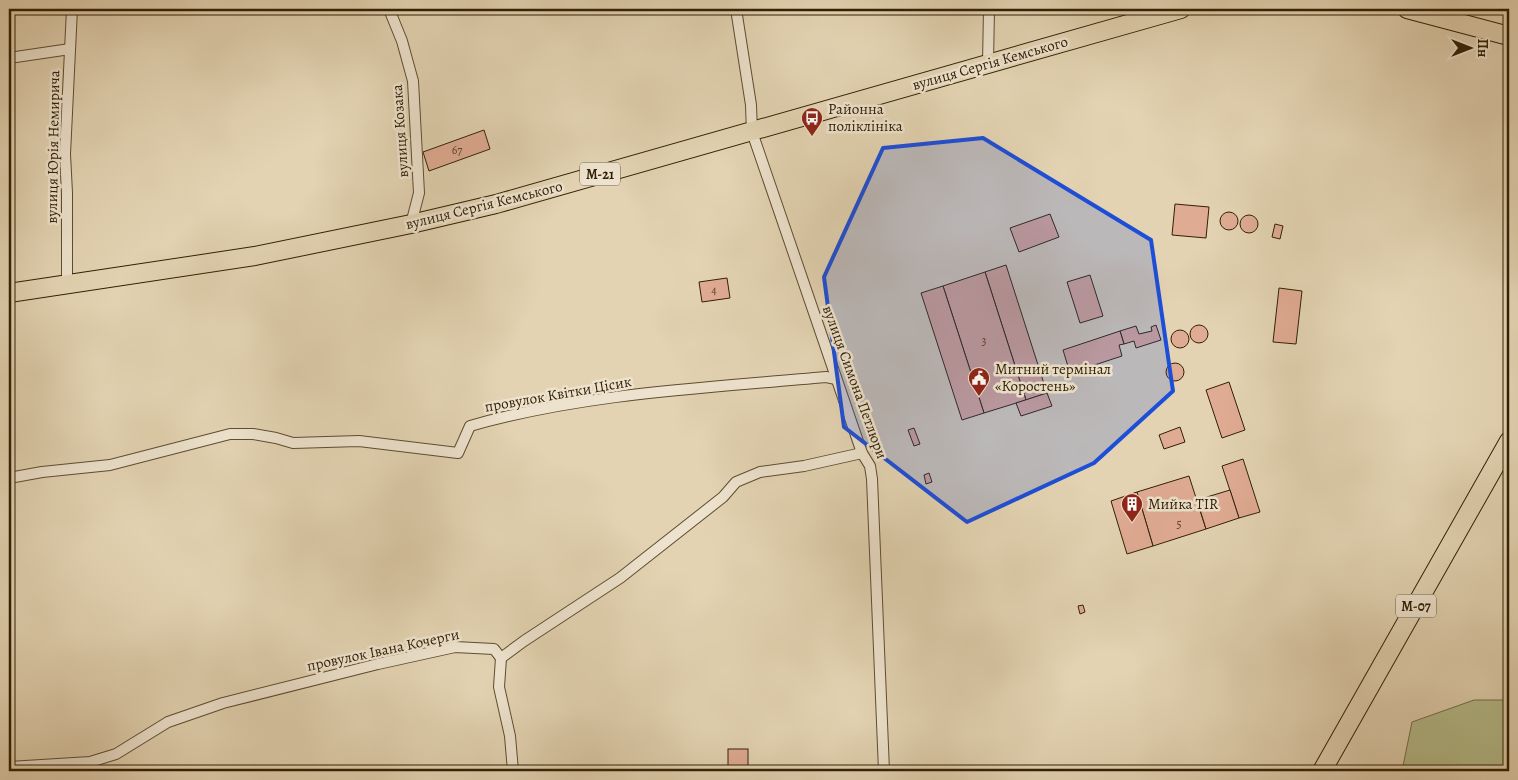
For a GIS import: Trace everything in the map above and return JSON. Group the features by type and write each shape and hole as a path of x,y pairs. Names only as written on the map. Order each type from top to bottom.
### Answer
{"highway":[{"name":"вулиця Сергія Кемського","path":"9,292 255,256 411,224 496,204 1181,9"},
{"path":"1407,9 1509,36"},
{"name":"М-07","path":"1322,771 1509,441"}],"street":[{"name":"вулиця Юрія Немирича","path":"67,285 65,154 72,9"},
{"name":"вулиця Козака","path":"389,9 402,41 413,81 419,194 411,224"},
{"name":"вулиця Симона Петлюри","path":"736,9 751,105 752,132 862,453 870,466 884,771"},
{"path":"988,9 988,63"},
{"path":"9,58 70,49"},
{"name":"провулок Квітки Цісик","path":"9,478 42,472 110,465 230,434 253,434 293,443 359,442 458,453 470,426 503,416 650,393 826,377 836,379"},
{"path":"513,771 510,736 499,687 500,658 620,578 724,497 736,482 760,472 804,466 862,453"},
{"name":"провулок Івана Кочерги","path":"9,767 90,762 116,754 168,722 223,703 378,664 455,647 494,649 500,658"}],"highlighted area":[{"path":"983,138 1151,240 1173,391 1094,463 967,522 844,427 824,277 883,148"}],"green space":[{"path":"1474,700 1509,700 1509,771 1402,771 1412,722"}],"building":[{"path":"484,130 490,149 429,171 423,152"},
{"path":"1175,204 1209,207 1206,238 1172,235"},
{"path":"1229,212 1235,215 1238,221 1235,227 1229,230 1223,227 1220,221 1223,215"},
{"path":"1050,214 1059,237 1019,252 1010,228"},
{"path":"1249,215 1255,218 1258,224 1255,230 1249,233 1243,230 1240,224 1243,218"},
{"path":"1275,224 1283,226 1280,239 1272,237"},
{"path":"1006,265 1047,393 1026,400 985,272"},
{"path":"985,272 1026,400 984,413 943,286"},
{"path":"1090,275 1103,316 1080,323 1067,282"},
{"path":"727,278 730,298 702,302 699,282"},
{"path":"943,286 984,413 962,420 921,293"},
{"path":"1279,288 1302,291 1296,344 1273,342"},
{"path":"1156,325 1161,340 1136,348 1134,341 1124,344 1120,331 1136,326 1139,334 1152,331 1151,327"},
{"path":"1199,325 1205,328 1208,334 1205,340 1199,343 1193,340 1190,334 1193,328"},
{"path":"1180,330 1186,333 1189,339 1186,345 1180,348 1174,345 1171,339 1174,333"},
{"path":"1120,331 1124,344 1119,345 1122,356 1070,373 1063,350"},
{"path":"1175,363 1181,366 1184,372 1181,378 1175,381 1169,378 1166,372 1169,366"},
{"path":"1229,382 1245,430 1222,438 1206,390"},
{"path":"1047,393 1052,406 1021,416 1016,403"},
{"path":"1180,427 1185,442 1164,449 1159,435"},
{"path":"914,428 920,444 914,446 908,430"},
{"path":"1243,459 1260,512 1239,518 1222,466"},
{"path":"929,473 932,482 926,484 924,475"},
{"path":"1189,476 1206,529 1153,546 1137,492"},
{"path":"1230,490 1239,518 1206,529 1197,500"},
{"name":"Мийка TIR","path":"1137,492 1153,546 1127,554 1111,501"},
{"path":"1083,605 1085,612 1080,614 1078,606"},
{"path":"728,749 748,749 748,766 728,766"}],"place":[{"name":"Районна поліклініка","path":"812,137"},
{"name":"Митний термінал «Коростень»","path":"979,397"},
{"name":"Мийка TIR","path":"1132,523"}]}
